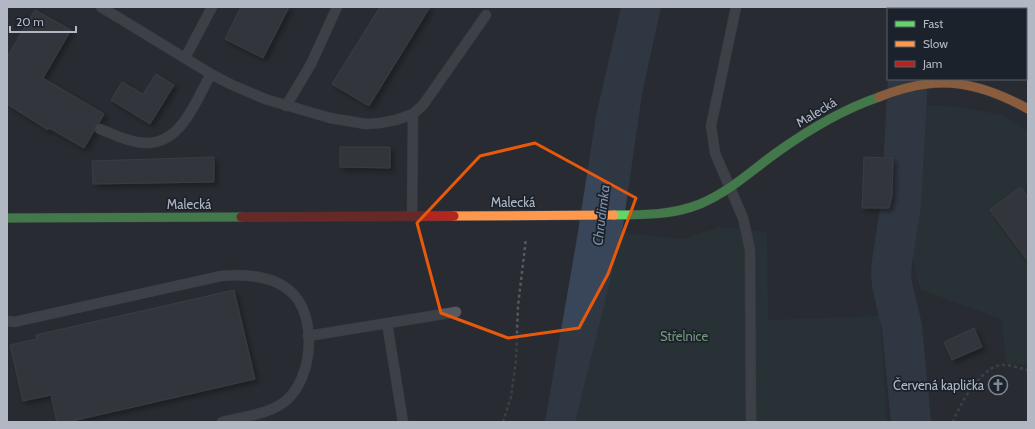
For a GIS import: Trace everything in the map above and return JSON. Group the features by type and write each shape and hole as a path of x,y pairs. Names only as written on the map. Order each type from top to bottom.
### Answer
{"street":[{"name":"Malecká","path":"7,218 647,215 682,209 701,203 730,188 787,145 825,120 861,102 919,84 947,83 978,88 1008,98 1028,109"}],"lane":[{"path":"101,7 210,74 249,93 286,106 330,118 366,124 396,120 413,114 423,105 486,15"},
{"path":"185,58 212,7"},
{"path":"286,106 311,64 337,7"},
{"path":"736,7 711,126 715,153 743,218 750,250 751,422"},
{"path":"100,130 137,142 148,143 165,140 183,124 210,74"},
{"path":"412,216 413,114"},
{"path":"7,321 14,322 221,276 255,276 271,280 295,295 304,311 309,349 307,366 301,382 292,396 281,405 267,411 222,422"},
{"path":"308,336 456,312"},
{"path":"387,323 403,422"}],"path":[{"path":"503,422 511,397 516,360 518,306 525,254 528,215"},
{"path":"953,422 961,404 979,380 991,369 1004,365 1028,370"},
{"path":"919,381 930,386"}],"highlighted area":[{"path":"535,143 636,198 608,274 579,328 508,338 441,313 417,223 480,156"}],"green space":[{"path":"913,106 951,106 1003,115 1028,131 1028,365 1006,363 1001,319 921,290 914,266 911,244 909,204"},
{"name":"Střelnice","path":"720,227 767,232 768,320 880,316 887,422 575,422 622,233 684,239"}],"water":[{"name":"Chrudimka","path":"621,7 661,7 642,94 622,233 575,422 545,422 577,238 596,116"}],"building":[{"path":"241,7 289,7 263,58 225,39"},
{"path":"380,7 430,7 369,106 332,84"},
{"path":"35,10 71,30 43,78 104,114 99,123 94,126 94,131 84,148 49,128 48,130 7,104 7,57"},
{"path":"156,74 174,85 150,124 111,100 122,82 143,94"},
{"path":"340,147 390,147 390,168 340,167"},
{"path":"214,157 214,182 93,184 92,161"},
{"path":"864,157 893,158 892,195 889,208 862,208"},
{"path":"1021,187 1028,197 1028,261 990,210"},
{"path":"234,290 255,379 68,422 57,422 51,395 23,401 10,345 37,339 36,335"},
{"path":"974,328 982,347 952,360 944,342"}],"waterway":[{"path":"908,80 901,203 891,273 892,285 902,327 911,422"}],"traffic: fast":[{"path":"614,215 669,212 690,208 700,204 721,194 800,136 838,114 879,97"},
{"path":"7,218 241,217"}],"traffic: slow":[{"path":"879,97 921,85 953,83 992,92 1028,109"},
{"path":"454,216 614,215"}],"traffic: jam":[{"path":"241,217 454,216"}],"place":[{"name":"Červená kaplička","path":"998,385"}]}
